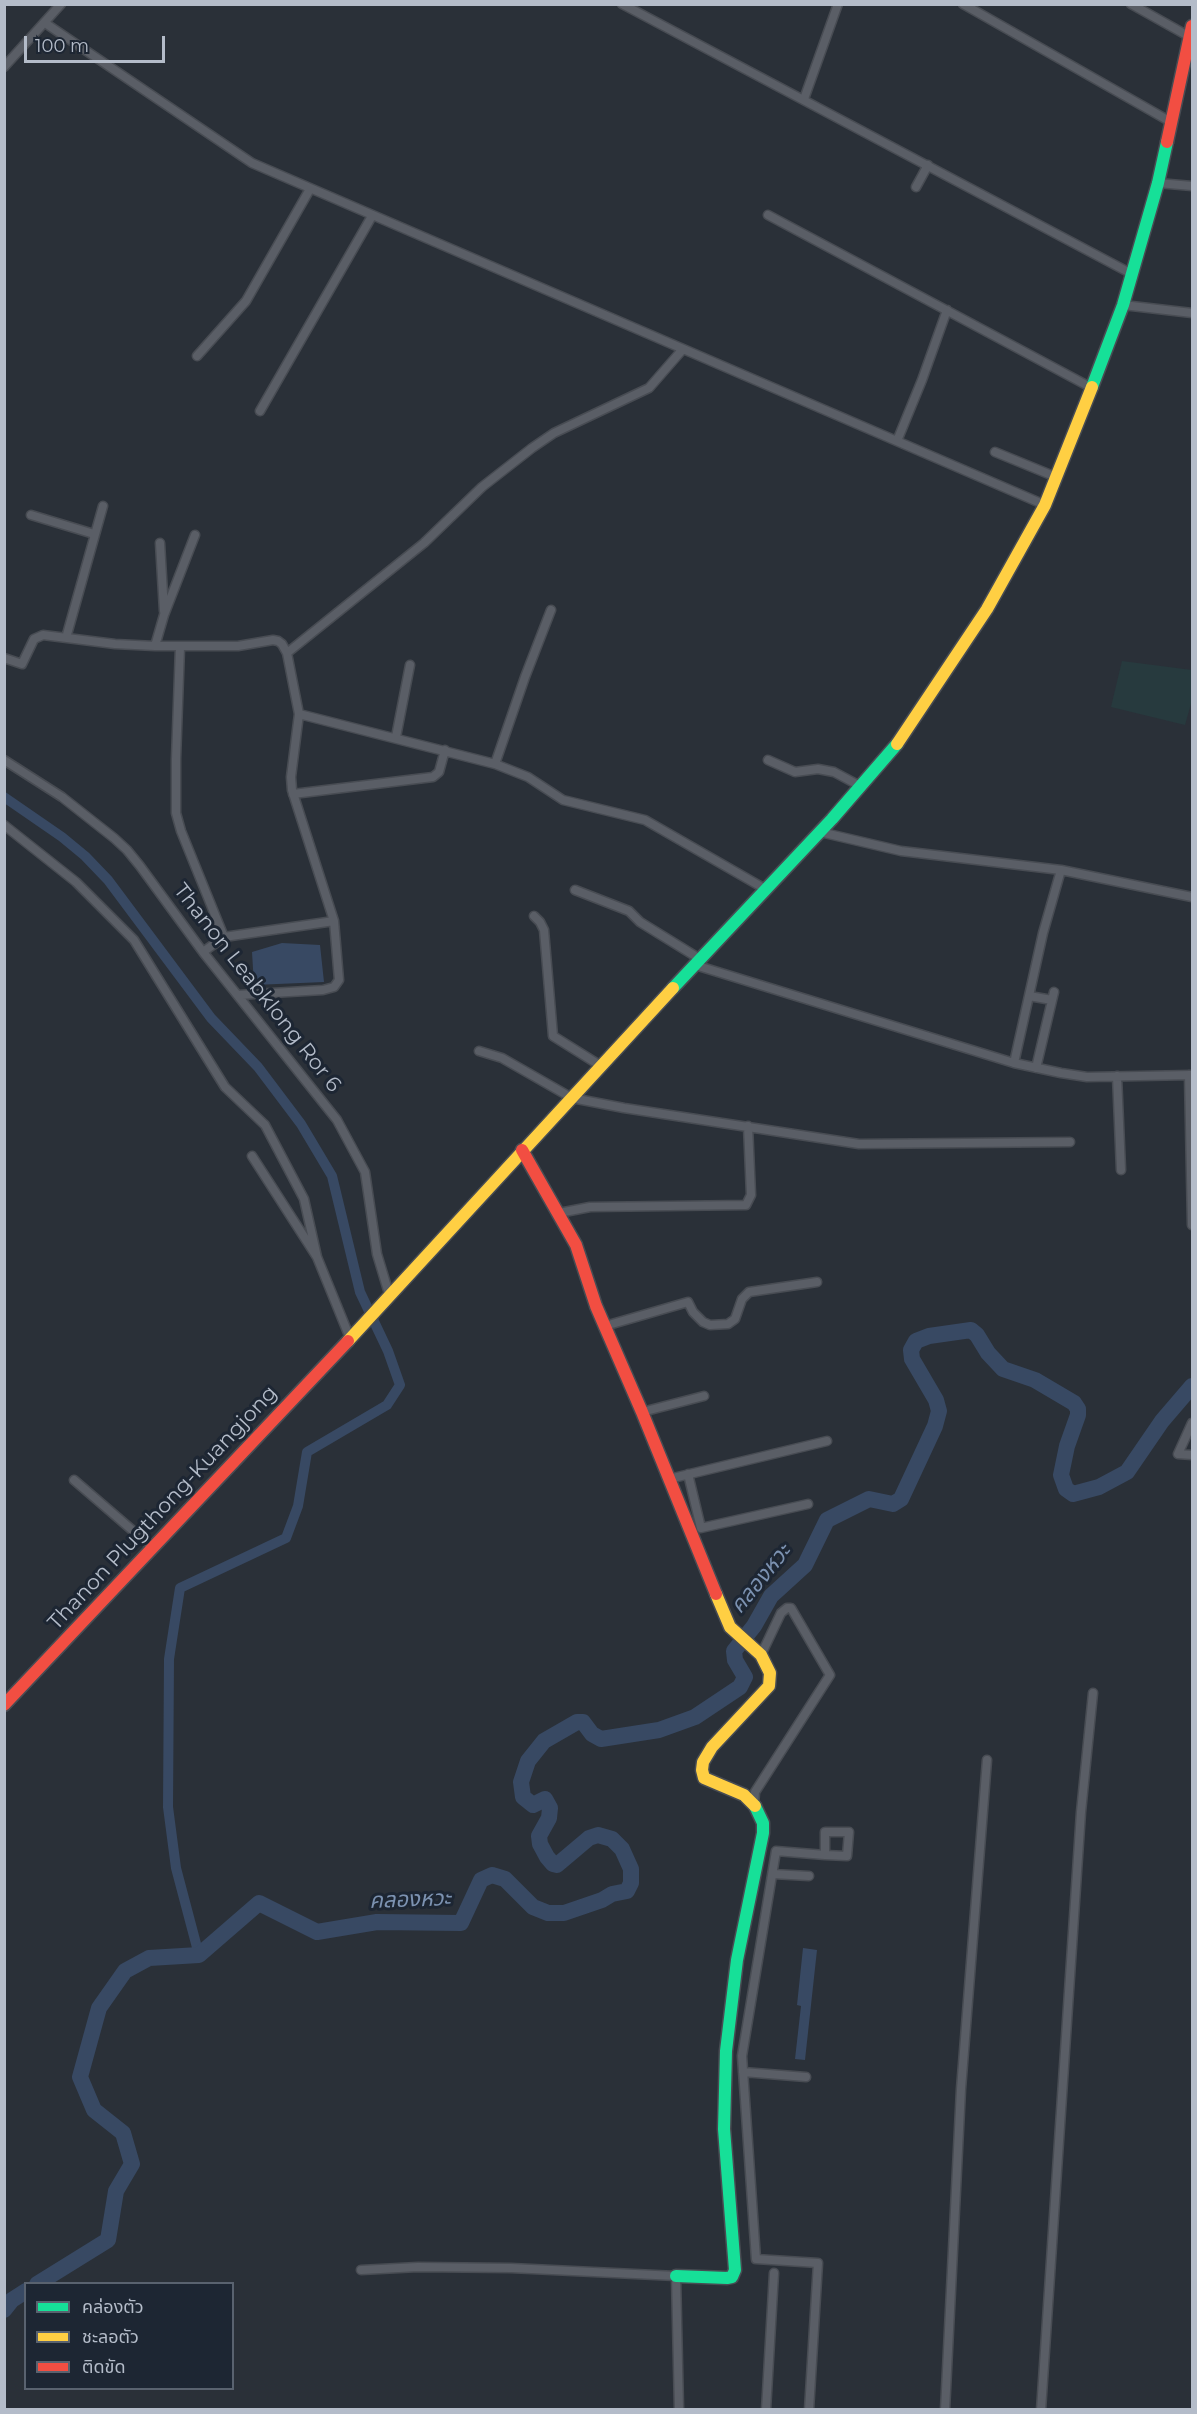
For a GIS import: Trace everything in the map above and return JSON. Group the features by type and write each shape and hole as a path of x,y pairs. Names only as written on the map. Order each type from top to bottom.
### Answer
{"street":[{"path":"4,67 61,4"},
{"path":"622,4 1132,274"},
{"path":"804,99 838,4"},
{"path":"963,4 1171,122"},
{"path":"1131,4 1191,37"},
{"path":"45,23 252,163 1045,504"},
{"name":"Thanon Plugthong-Kuangjong","path":"4,1705 390,1297 522,1150 862,787 895,747 987,609 1045,504 1123,305 1158,183 1191,37"},
{"path":"916,187 928,165"},
{"path":"1158,183 1192,186"},
{"path":"197,356 246,301 310,189"},
{"path":"768,215 1092,388"},
{"path":"260,411 372,216"},
{"path":"1123,305 1192,313"},
{"path":"897,441 947,310"},
{"path":"287,653 424,543 482,487 532,448 554,433 650,388 683,349"},
{"path":"994,452 1056,477"},
{"path":"66,638 103,506"},
{"path":"31,515 94,534"},
{"path":"155,646 164,615 195,535"},
{"path":"160,543 164,615"},
{"path":"495,764 551,610"},
{"path":"4,658 22,664 36,637 43,635 115,644 180,647 238,646 273,640 280,642 287,653 299,714 291,781 293,794 334,921 339,980 334,987 323,990 237,995"},
{"path":"180,647 176,750 177,813 181,831 224,937"},
{"path":"396,737 410,665"},
{"path":"299,714 495,764 528,777 563,800 650,822 767,890"},
{"path":"293,794 434,777 440,769 445,750"},
{"name":"Thanon Leabklong Ror 6","path":"4,760 62,797 114,838 140,866 203,952 337,1120 365,1172 377,1254 390,1297"},
{"path":"768,760 795,772 818,769 834,772 862,787"},
{"path":"4,825 76,882 134,940 225,1087 265,1125 304,1199 317,1257 350,1338"},
{"path":"820,832 901,852 1061,870 1192,897"},
{"path":"1014,1063 1061,870"},
{"path":"575,890 628,911 640,922 698,962 1014,1063 1073,1076 1191,1075 1192,1225"},
{"path":"534,916 544,930 553,1036 601,1066"},
{"path":"203,952 224,937 334,921"},
{"path":"1029,996 1053,996 1036,1068"},
{"path":"479,1051 502,1058 572,1098 624,1108 860,1144 1070,1142"},
{"path":"1117,1076 1120,1170"},
{"path":"559,1213 590,1207 746,1205 751,1196 748,1126"},
{"path":"522,1150 576,1245 605,1326 730,1627 760,1653 770,1674 768,1686 712,1748 703,1762 702,1770 704,1778 744,1795 754,1804"},
{"path":"252,1156 317,1257"},
{"path":"605,1326 688,1302 703,1323 728,1324 735,1319 740,1302 749,1292 817,1282"},
{"path":"642,1412 704,1396"},
{"path":"1192,1424 1178,1454 1192,1455"},
{"path":"669,1479 827,1441"},
{"path":"688,1474 701,1528 808,1504"},
{"path":"74,1480 153,1548"},
{"path":"360,2270 418,2267 511,2268 730,2278 735,2270 724,2129 724,2090 734,1983 751,1884 763,1833 762,1823 754,1804 754,1792 830,1675 791,1608 781,1613 760,1653"},
{"path":"1041,2409 1081,1812 1093,1693"},
{"path":"945,2409 961,2089 987,1760"},
{"path":"809,2409 818,2263 756,2259 742,2056 776,1851 825,1855"},
{"path":"773,1874 809,1876"},
{"path":"743,2073 806,2077"},
{"path":"766,2409 774,2273"},
{"path":"676,2276 680,2409"}],"green space":[{"path":"1122,661 1192,670 1192,700 1185,725 1111,707"}],"water":[{"path":"282,943 320,945 324,982 254,985 252,952"},
{"path":"803,1948 817,1950 805,2060 795,2059 801,2006 797,2005"}],"waterway":[{"path":"4,797 62,837 85,856 108,880 211,1018 258,1067 301,1124 332,1176 360,1292 388,1351 400,1385 387,1405 307,1452 298,1506 286,1538 180,1588 169,1659 168,1807 176,1868 199,1955"},
{"name":"คลองหวะ","path":"40,2282 108,2240 116,2191 132,2164 123,2133 94,2110 80,2077 99,2008 125,1971 149,1958 199,1955 259,1903 317,1932 377,1922 461,1923 481,1880 492,1875 505,1879 533,1907 548,1913 564,1913 602,1900 612,1894 627,1891 631,1883 631,1869 622,1849 612,1839 598,1835 589,1838 557,1865 547,1857 540,1844 539,1836 549,1818 550,1808 545,1799 533,1805 523,1797 521,1782 528,1761 544,1741 577,1722 583,1722 592,1734 601,1739 659,1730 695,1717 740,1687 745,1677 735,1660 734,1651 754,1626 771,1596 805,1565 827,1520 869,1499 893,1504 901,1499 935,1426 939,1411 936,1400 912,1359 911,1350 916,1341 929,1336 971,1330 1003,1369 1035,1380 1074,1403 1078,1409 1078,1415 1067,1446 1061,1475 1066,1489 1073,1494 1099,1487 1127,1472 1162,1421 1192,1386"},
{"name":"คลองหวะ","path":"4,2310 12,2300 24,2292"}],"traffic: fast":[{"path":"1092,387 1123,305 1158,183 1167,142"},
{"path":"673,988 832,819 897,744"},
{"path":"676,2276 727,2278 732,2277 735,2270 724,2129 726,2051 737,1960 763,1833 763,1823 755,1806"}],"traffic: slow":[{"path":"897,744 987,609 1045,505 1092,387"},
{"path":"348,1341 673,988"},
{"path":"716,1594 730,1627 761,1655 770,1673 769,1686 712,1747 703,1762 702,1770 704,1778 744,1795 755,1806"}],"traffic: jam":[{"path":"1167,142 1192,26"},
{"path":"522,1150 576,1245 596,1306 716,1594"},
{"path":"4,1705 348,1341"}]}
